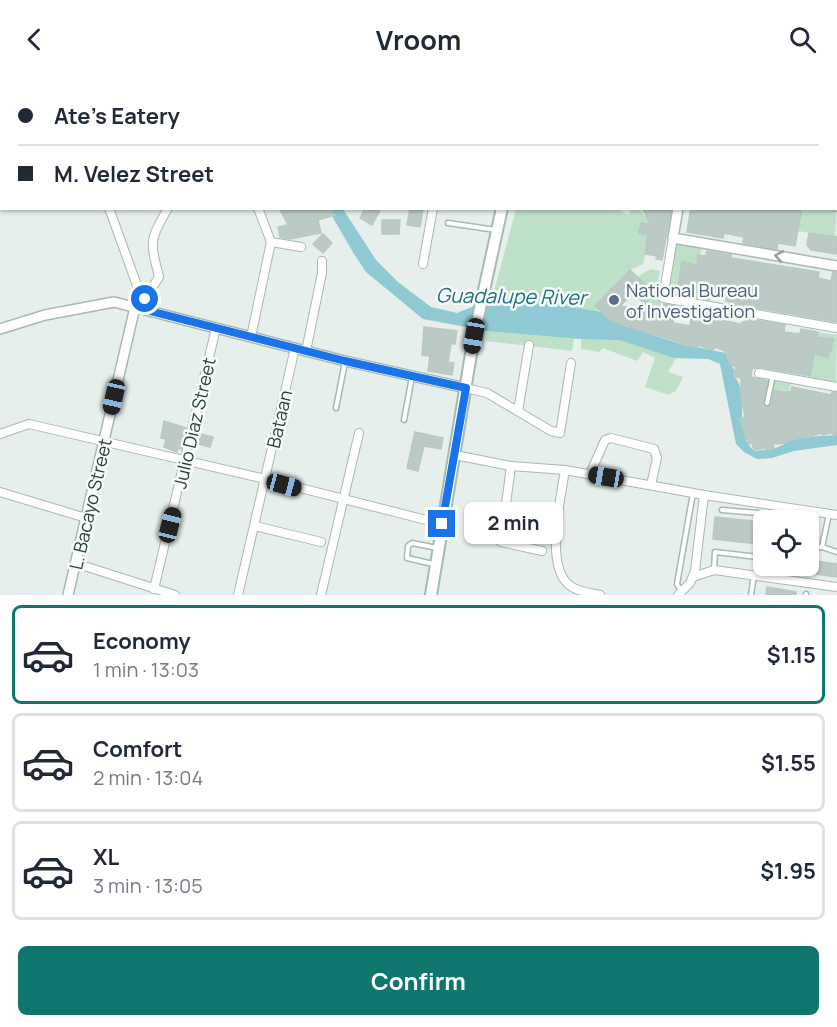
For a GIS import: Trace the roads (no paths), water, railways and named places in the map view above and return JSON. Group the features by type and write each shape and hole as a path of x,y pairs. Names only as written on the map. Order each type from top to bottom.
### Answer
{"main road":[{"path":"433,595 435,565 474,336 501,210"}],"street":[{"path":"110,210 141,306"},
{"path":"141,306 159,277 152,244 153,235 167,210"},
{"path":"251,337 271,242 259,210"},
{"path":"423,264 433,210"},
{"path":"678,210 663,298 837,328"},
{"path":"673,238 837,266"},
{"path":"271,242 300,247"},
{"path":"306,351 322,273 322,261"},
{"path":"0,329 45,315 104,303 114,302 141,306 345,361 488,393 551,431 560,433 572,363"},
{"name":"L. Bacayo Street","path":"68,595 104,442 141,306"},
{"name":"Julio Diaz Street","path":"154,589 216,328"},
{"path":"519,411 529,345"},
{"name":"Bataan","path":"238,595 296,348"},
{"path":"759,373 837,387"},
{"path":"0,434 29,424 265,479 343,501 442,524"},
{"path":"321,595 359,433"},
{"path":"590,474 605,440 611,438 654,449 657,458 651,484"},
{"path":"455,455 510,466 565,470 704,495 833,514"},
{"path":"510,466 501,542 542,551"},
{"path":"565,470 555,555 564,579 571,586 600,595"},
{"path":"0,492 86,518"},
{"path":"680,593 690,583 695,571 704,495"},
{"path":"255,526 321,542"},
{"path":"75,563 175,595"},
{"path":"693,577 714,570 753,575"},
{"path":"761,576 837,587"}],"lane":[{"path":"448,223 496,230"},
{"path":"336,408 345,361"},
{"path":"767,403 772,375"},
{"path":"404,420 412,377"},
{"path":"680,593 678,584 693,493"},
{"path":"722,510 753,513"},
{"path":"822,547 833,514"},
{"path":"435,565 408,559 406,555 408,546 412,543 438,549"},
{"path":"819,547 837,552"},
{"path":"714,570 715,552 753,557"},
{"path":"751,595 754,576"}],"water":[{"path":"329,210 344,210 376,260 398,282 431,307 457,313 492,299 566,306 601,312 625,326 681,344 726,353 735,372 734,376 739,383 744,433 754,451 773,449 787,441 837,435 837,445 757,459 744,452 736,444 720,364 708,359 674,358 619,340 488,331 423,319 366,272"}],"place":[{"name":"National Bureau of Investigation","path":"614,300"}],"water label":[{"name":"Guadalupe River","path":"511,296"}]}
